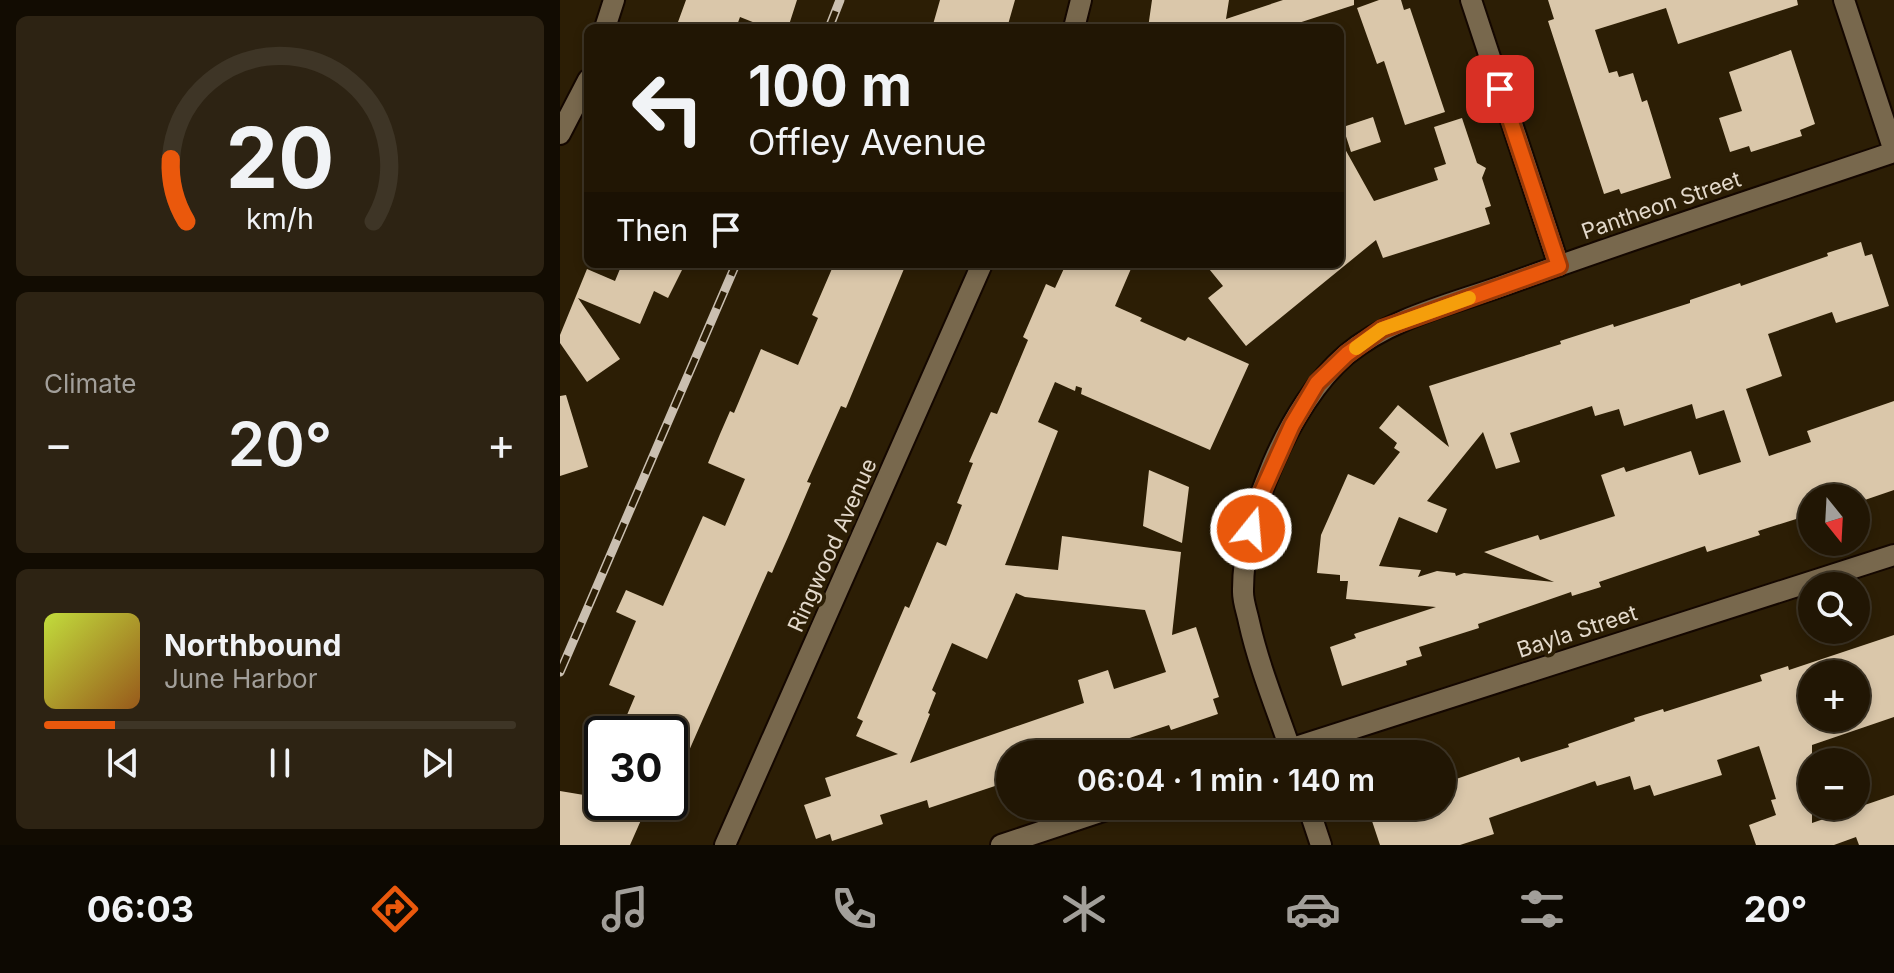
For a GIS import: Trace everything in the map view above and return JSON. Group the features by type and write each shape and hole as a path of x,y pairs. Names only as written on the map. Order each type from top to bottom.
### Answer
{"street":[{"path":"606,24 614,0"},
{"path":"1075,24 1081,0"},
{"path":"1471,0 1559,266"},
{"path":"1844,0 1894,152"},
{"path":"560,134 584,88"},
{"name":"Pantheon Street","path":"1281,740 1255,650 1243,595 1246,552 1256,505 1292,425 1317,383 1347,354 1382,329 1894,152"},
{"name":"Ringwood Avenue","path":"725,845 980,268"},
{"name":"Bayla Street","path":"1322,740 1894,555"},
{"path":"1001,845 1076,820"},
{"path":"1313,820 1321,845"}],"building":[{"path":"686,0 797,0 789,24 758,24 740,17 737,24 678,22"},
{"path":"940,0 1015,0 1008,24 933,24"},
{"path":"1152,0 1229,0 1226,19 1283,0 1354,0 1354,5 1295,24 1149,24"},
{"path":"1379,0 1401,0 1404,10 1410,8 1445,112 1405,125 1384,61 1377,64 1357,8"},
{"path":"1548,0 1797,0 1798,5 1678,44 1666,8 1595,30 1609,73 1617,71 1619,77 1633,73 1642,102 1647,100 1671,178 1621,194 1619,189 1604,194 1548,21 1554,19"},
{"path":"1791,50 1815,124 1800,130 1802,136 1751,152 1749,146 1730,152 1719,118 1742,111 1729,72"},
{"path":"1373,117 1381,142 1351,152 1344,127"},
{"path":"1462,118 1477,163 1486,168 1482,178 1491,206 1485,208 1490,224 1383,258 1376,240 1344,266 1344,147 1374,201 1438,180 1434,168 1446,164 1434,127"},
{"path":"1861,242 1865,256 1872,254 1889,306 1836,323 1832,312 1768,334 1782,376 1746,389 1769,456 1811,442 1807,431 1894,401 1894,490 1870,498 1870,484 1798,484 1798,518 1758,531 1760,535 1707,552 1705,546 1599,582 1601,587 1572,596 1571,592 1478,624 1479,628 1419,647 1422,656 1406,661 1407,665 1342,686 1330,647 1356,638 1354,634 1436,607 1346,599 1348,581 1340,581 1340,575 1317,573 1321,535 1348,474 1374,485 1400,452 1394,448 1397,443 1379,428 1398,405 1449,447 1429,386 1828,256 1827,253","holes":["1692,404 1696,419 1724,410 1741,462 1699,475 1691,451 1626,472 1624,467 1601,475 1615,516 1540,540 1538,535 1484,552 1554,582 1464,573 1456,576 1455,573 1437,571 1418,577 1421,570 1379,566 1399,517 1437,533 1447,509 1427,501 1483,432 1496,469 1520,462 1510,433 1592,406 1595,416 1619,409 1624,426"]},
{"path":"620,268 683,268 668,298 654,291 640,324 578,298 620,359 587,382 560,343 560,335 587,269 615,281"},
{"path":"832,268 904,268 846,408 841,406 807,482 811,483 788,537 772,573 768,571 688,753 688,716 627,716 635,696 609,685 636,621 616,612 626,590 663,606 703,516 725,526 745,479 708,463 730,411 734,413 761,349 798,365 818,318 812,315"},
{"path":"1064,268 1131,268 1115,306 1185,341 1188,337 1249,364 1210,450 1081,394 1082,388 1076,386 1075,391 1055,382 1038,422 1058,431 1005,565 1058,570 1062,536 1181,552 1172,635 1196,627 1219,697 1213,699 1218,714 1171,730 1169,725 1123,740 996,740 996,786 929,808 927,800 880,815 883,824 832,841 830,834 816,839 804,805 831,796 825,778 898,754 856,736 863,721 857,718 905,606 909,608 937,542 946,546 962,505 957,503 973,463 969,462 991,412 997,414 1028,340 1023,337 1046,284 1055,288","holes":["1016,593 1025,597 1145,610 1166,672 1114,689 1108,670 1078,680 1084,703 910,763 930,714 936,693 932,690 952,643 987,659"]},
{"path":"1208,268 1342,268 1246,346 1208,298 1223,286"},
{"path":"566,395 588,467 560,476 560,396"},
{"path":"1149,470 1189,487 1182,543 1143,526"},
{"path":"1894,635 1894,717 1870,725 1870,660 1819,660"},
{"path":"1788,666 1789,670 1798,667 1798,732 1850,732 1812,745 1812,748 1798,748 1798,820 1812,820 1812,823 1821,820 1870,820 1870,803 1894,795 1894,845 1859,845 1856,837 1834,845 1756,845 1749,825 1776,815 1771,800 1776,799 1759,746 1717,760 1722,775 1654,796 1650,785 1634,790 1630,776 1597,786 1595,781 1489,818 1494,834 1460,845 1380,845 1372,821 1375,820 1456,820 1456,779 1519,757 1521,762 1569,747 1568,744 1635,721 1634,718 1663,709 1664,712 1762,681 1760,675"},
{"path":"560,791 584,795 584,820 641,820 630,845 560,845"}],"railway":[{"path":"831,24 840,0"},
{"path":"560,672 734,268"}],"slow traffic":[{"path":"1356,348 1382,329 1469,298"}],"route":[{"path":"1251,529 1256,505 1292,425 1317,383 1347,354 1382,329 1559,266 1500,89"}]}
